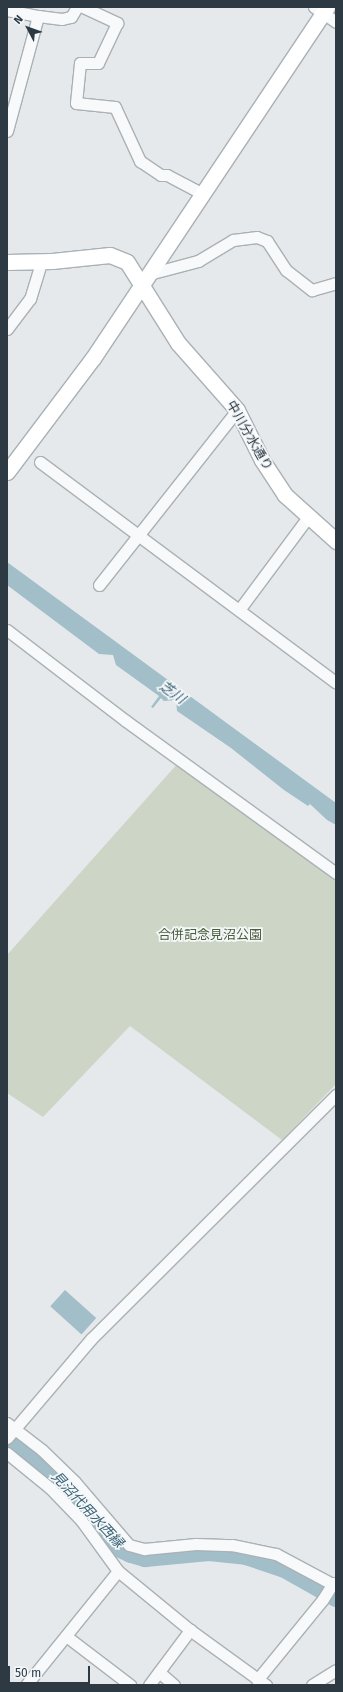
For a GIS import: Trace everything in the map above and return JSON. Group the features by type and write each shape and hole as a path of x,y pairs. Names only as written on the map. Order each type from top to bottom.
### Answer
{"street":[{"path":"7,10 34,12 62,19 71,17 77,7"},
{"path":"89,8 117,24 98,63 80,63 76,103 115,107 140,161 161,175 167,175 203,194"},
{"path":"7,472 64,399 146,279 203,194 321,9 336,22"},
{"path":"7,130 34,12"},
{"path":"146,279 198,261 233,240 257,237 267,241 286,270 312,290 336,282"},
{"name":"中川分水通り","path":"7,262 41,262 110,255 119,257 127,262 146,279 178,344 237,410 274,479 285,495 336,541"},
{"path":"7,329 30,299 41,262"},
{"path":"99,585 237,410"},
{"path":"40,462 336,683"},
{"path":"239,610 308,517"},
{"path":"7,630 126,722 336,873"},
{"path":"7,1438 11,1426 91,1339 336,1095"},
{"path":"7,1453 50,1488 81,1520 118,1571 190,1630 262,1682 334,1584 276,1554 232,1545 196,1544 144,1549 129,1545 75,1482 11,1426"},
{"path":"30,1684 118,1571"},
{"path":"149,1685 190,1630"},
{"path":"66,1636 130,1685"},
{"path":"312,1685 336,1670"},
{"path":"159,1672 174,1685"}],"green space":[{"name":"合併記念見沼公園","path":"179,762 336,878 336,1084 282,1140 130,1026 43,1117 7,1093 7,955"}],"water":[{"name":"芝川","path":"7,562 336,803 336,825 327,820 310,804 308,806 284,790 231,748 177,711 176,700 164,701 161,698 153,708 151,707 159,696 116,665 113,655 99,654 7,585"},
{"path":"65,1290 96,1318 81,1334 50,1306"}],"waterway":[{"name":"見沼代用水西縁","path":"7,1435 64,1480 119,1547 131,1553 145,1557 209,1551 246,1555 285,1568 336,1597"}]}
